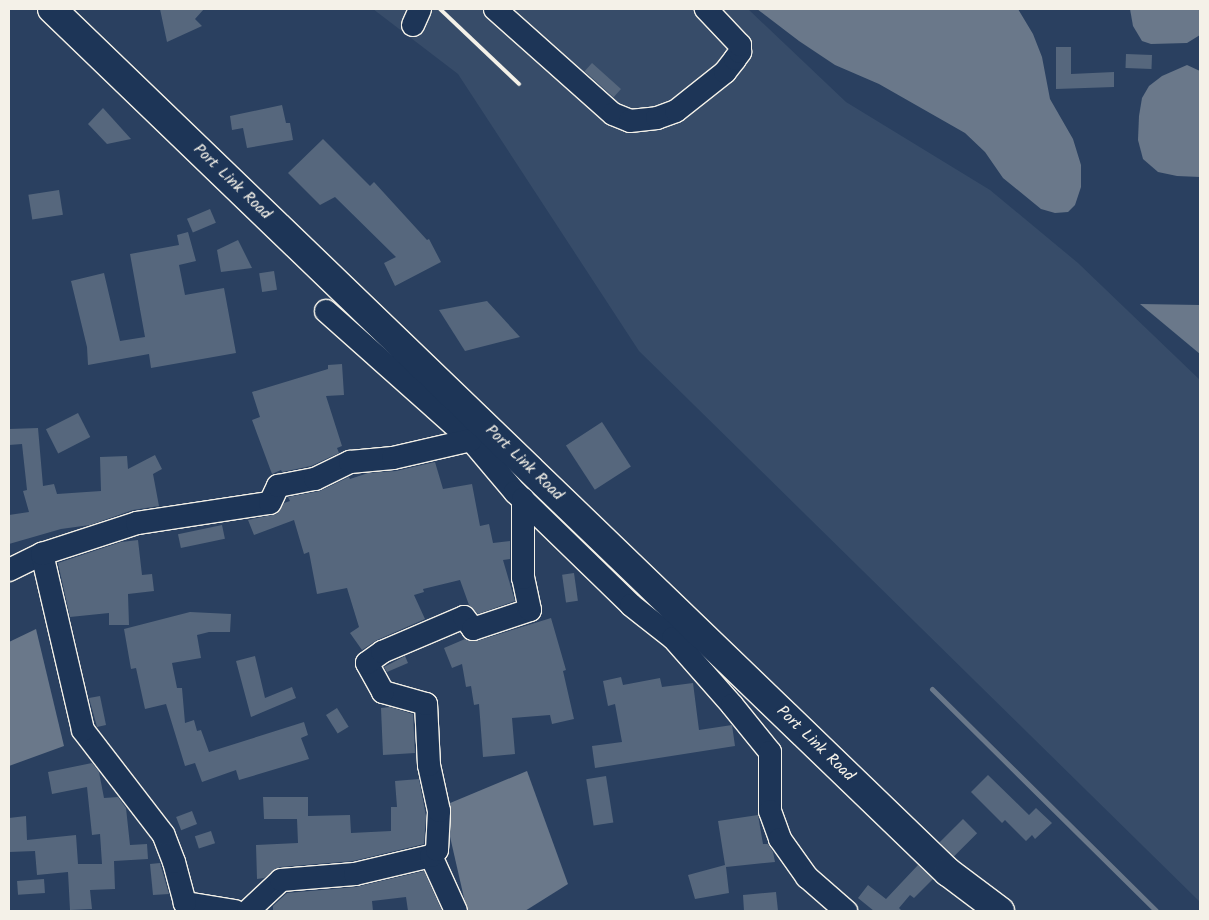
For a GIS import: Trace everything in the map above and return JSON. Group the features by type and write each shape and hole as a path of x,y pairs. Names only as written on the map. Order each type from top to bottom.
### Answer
{"highway":[{"name":"Port Link Road","path":"52,9 948,872 1000,911"}],"street":[{"path":"495,9 613,114 630,121 657,118 676,111 725,72 740,52 740,45 706,9"},
{"path":"326,311 471,440 523,500 631,605 673,638 770,752 770,811 780,839 807,877 846,911"},
{"path":"9,570 42,554 137,523 270,503 278,486 315,479 350,462 393,458 471,440"},
{"path":"248,911 281,880 354,874 431,856 437,850 439,811 429,766 426,704 383,692 367,663 382,652 464,617 474,629 530,610 523,578 523,500"},
{"path":"42,554 83,730 164,834 186,903 235,911"},
{"path":"431,856 456,911"}],"shaded area":[{"path":"373,9 748,9 846,102 990,190 1078,263 1200,380 1200,902 639,351 458,74"},
{"path":"757,9 1018,9 1033,34 1042,57 1050,99 1073,139 1081,165 1081,187 1075,205 1068,212 1055,213 1041,209 1003,178 985,152 965,133 879,84 835,65"},
{"path":"1130,9 1200,9 1200,35 1187,43 1151,44 1142,41 1133,26"},
{"path":"1187,65 1200,71 1200,177 1177,176 1158,172 1143,159 1138,140 1142,98 1149,86 1162,76"},
{"path":"1140,304 1200,305 1200,354"},
{"path":"36,629 64,746 9,766 9,642"},
{"path":"527,771 568,884 525,911 467,911 443,806"}],"building":[{"path":"160,9 204,9 195,19 202,26 167,42"},
{"path":"1056,47 1071,47 1071,74 1114,72 1114,87 1056,89"},
{"path":"1126,54 1152,55 1151,69 1126,68"},
{"path":"592,63 621,89 614,97 585,71"},
{"path":"282,105 286,123 290,123 293,140 247,148 243,128 232,130 230,116"},
{"path":"103,108 131,139 107,144 88,124"},
{"path":"323,139 370,186 374,182 427,240 429,239 441,262 395,286 384,263 396,257 335,197 320,205 288,173"},
{"path":"59,190 63,215 32,220 28,195"},
{"path":"210,209 216,223 193,233 187,219"},
{"path":"188,232 196,261 179,265 185,295 224,288 236,353 151,368 149,354 88,365 87,347 71,281 104,273 120,341 145,337 130,254 179,245 177,235"},
{"path":"238,240 252,268 221,272 217,250"},
{"path":"274,271 277,290 262,292 259,273"},
{"path":"487,301 520,337 465,351 439,310"},
{"path":"342,364 344,395 326,396 342,446 337,448 339,453 311,466 282,472 281,470 272,474 252,420 260,417 252,392 328,369 328,365"},
{"path":"78,413 90,437 58,453 46,429"},
{"path":"602,422 631,466 595,490 566,445"},
{"path":"38,428 43,486 54,484 57,494 101,491 100,457 127,456 128,469 155,455 162,469 153,474 159,506 133,510 90,525 61,529 9,544 9,515 29,512 23,491 27,490 22,444 9,445 9,429"},
{"path":"435,462 443,489 472,484 480,526 489,524 493,543 510,541 510,559 503,560 515,601 478,614 469,605 460,580 423,589 424,592 414,595 425,619 377,640 362,650 350,633 359,627 347,588 317,594 309,552 304,554 294,520 254,535 248,520 277,514 284,503 290,501 288,497 320,491 349,477 350,479 368,473 396,471"},
{"path":"222,525 225,539 181,548 178,534"},
{"path":"138,540 142,575 152,574 154,591 128,594 129,625 109,625 109,613 70,617 58,563 121,542"},
{"path":"574,573 578,601 566,602 562,575"},
{"path":"190,612 231,614 230,632 209,632 197,635 201,658 172,663 177,688 182,688 185,723 194,720 197,731 201,730 209,752 304,722 308,735 301,738 309,759 239,780 236,770 202,782 195,763 185,766 166,704 145,709 136,668 131,669 124,629"},
{"path":"551,618 566,670 563,671 574,719 552,724 550,715 512,718 515,754 483,757 479,704 474,705 471,686 466,687 462,664 452,668 444,648 465,639 477,641"},
{"path":"255,656 265,698 292,687 296,698 251,717 236,661"},
{"path":"405,656 408,663 387,672 384,667"},
{"path":"621,677 623,685 660,678 662,687 693,683 699,730 732,725 735,746 595,768 592,746 622,742 615,704 608,706 603,681"},
{"path":"100,696 106,725 97,727 89,698"},
{"path":"390,707 413,714 415,753 383,755 381,708"},
{"path":"337,708 349,727 338,734 326,715"},
{"path":"92,763 99,772 104,798 118,797 126,808 130,845 147,844 148,859 114,861 115,889 90,890 92,909 70,910 68,872 37,875 35,851 9,852 9,818 26,816 27,840 76,835 78,864 102,864 100,834 92,835 87,787 52,794 48,772"},
{"path":"988,775 1029,815 1036,808 1052,823 1035,839 1032,835 1026,841 1005,820 1002,823 971,792"},
{"path":"606,776 613,822 594,826 586,779"},
{"path":"419,779 426,816 424,844 353,861 280,867 264,878 257,879 256,845 298,843 297,819 264,819 263,797 308,797 308,816 350,815 351,833 391,831 391,807 397,807 395,781"},
{"path":"192,811 197,824 181,830 176,817"},
{"path":"758,815 763,844 768,844 773,852 775,862 726,867 729,893 695,899 688,875 725,865 718,821"},
{"path":"963,819 977,833 954,856 940,842"},
{"path":"211,831 215,843 199,849 195,836"},
{"path":"160,863 169,894 153,895 150,864"},
{"path":"918,865 933,879 914,898 910,895 899,908 902,911 874,911 858,898 868,885 886,899"},
{"path":"424,871 442,911 408,911 406,897 372,901 373,911 273,911 273,906 287,893 356,887"},
{"path":"44,879 45,893 18,895 17,881"},
{"path":"776,892 778,911 744,911 743,895"}],"waterway":[{"path":"932,689 1156,911"}],"railway":[{"path":"440,9 519,84"}]}
